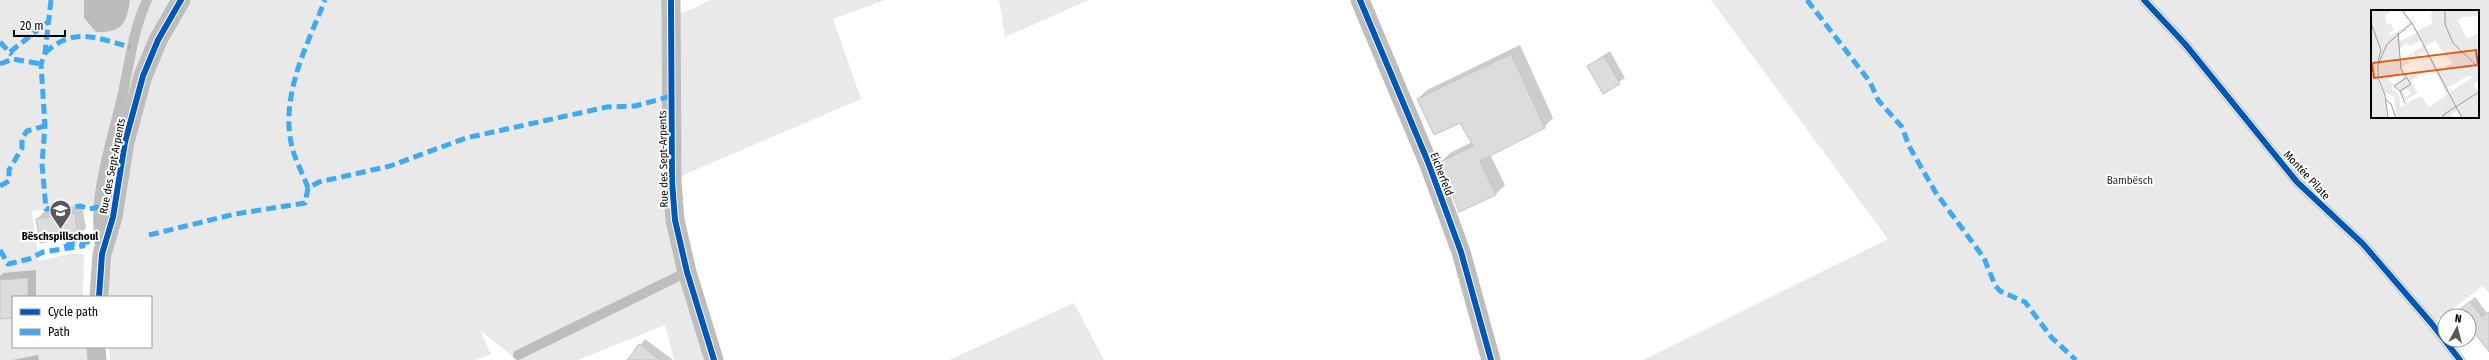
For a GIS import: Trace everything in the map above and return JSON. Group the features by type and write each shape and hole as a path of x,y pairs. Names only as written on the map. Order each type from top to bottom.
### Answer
{"street":[{"name":"Rue des Sept-Arpents","path":"99,296 102,254 113,217 125,142 143,76 158,40 182,0"},
{"name":"Rue des Sept-Arpents","path":"671,0 672,181 675,220 687,272 714,360"},
{"name":"Eicherfeld","path":"1360,0 1428,162 1461,252 1491,360"},
{"path":"96,348 97,360"}],"lane":[{"path":"102,254 96,223 111,139 123,93 130,47 147,0"},
{"name":"Montée Pilate","path":"2144,0 2185,44 2297,182 2362,244 2432,324 2460,360"},
{"path":"518,355 687,272"}],"green space":[{"path":"0,0 84,0 84,18 96,32 105,32 117,29 125,21 130,0 679,0 680,14 711,0 885,0 833,19 861,99 679,177 682,219 721,360 674,360 665,325 578,360 517,360 480,330 491,354 476,360 110,360 109,348 152,348 152,296 109,296 112,253 122,202 32,211 39,261 69,254 84,254 83,296 12,296 12,348 87,348 88,360 0,360"},
{"path":"999,0 1089,0 1005,37"},
{"name":"Bambësch","path":"1711,0 2489,0 2489,293 2483,286 2453,308 2437,308 2437,320 2432,324 2437,330 2437,348 2451,348 2460,360 1643,360 1888,239"},
{"path":"1074,303 1104,360 949,360"}],"shaded area":[{"path":"84,0 130,0 125,21 117,29 105,32 96,32 84,18"}],"building":[{"path":"1511,54 1545,128 1480,161 1496,195 1459,212 1440,162 1473,146 1460,123 1434,135 1417,99"},
{"path":"1604,56 1620,84 1603,94 1587,66"},
{"path":"75,213 78,237 40,243 36,219"},
{"path":"28,278 28,296 12,296 12,318 0,319 0,280"},
{"path":"2470,301 2475,308 2462,308"},
{"path":"2477,310 2482,317 2489,312 2489,352 2477,336"},
{"path":"639,344 660,360 627,360"}],"marked path":[{"path":"51,0 45,53 41,64 45,126 42,164 46,209 81,206 88,209 99,207"},
{"path":"308,188 294,154 290,134 289,114 291,95 296,75 302,56 325,0"},
{"path":"1807,0 1870,82 1878,100 1902,127 1909,146 1936,193 1984,258 1995,285 2000,291 2025,302 2052,338 2076,360"},
{"path":"10,52 48,22"},
{"path":"45,53 66,39 86,36 130,47"},
{"path":"0,42 12,55"},
{"path":"0,64 13,59 41,64"},
{"path":"149,235 235,214 305,203 308,188 319,182 390,166 466,138 607,107 635,106 672,96"},
{"path":"0,186 9,181 9,170 22,148 22,138 27,131 45,126"},
{"path":"77,240 65,241 66,245 99,240"},
{"path":"0,250 8,264 29,259 43,252 83,246 82,242"}],"cycle path":[{"path":"99,296 102,254 113,217 125,142 143,76 158,40 181,0"},
{"path":"671,0 672,181 675,220 687,272 714,360"},
{"path":"1360,0 1428,162 1461,252 1491,360"},
{"path":"2144,0 2185,44 2297,182 2363,244 2432,324 2460,360"}],"place":[{"name":"Bëschspillschoul","path":"60,230"}]}
